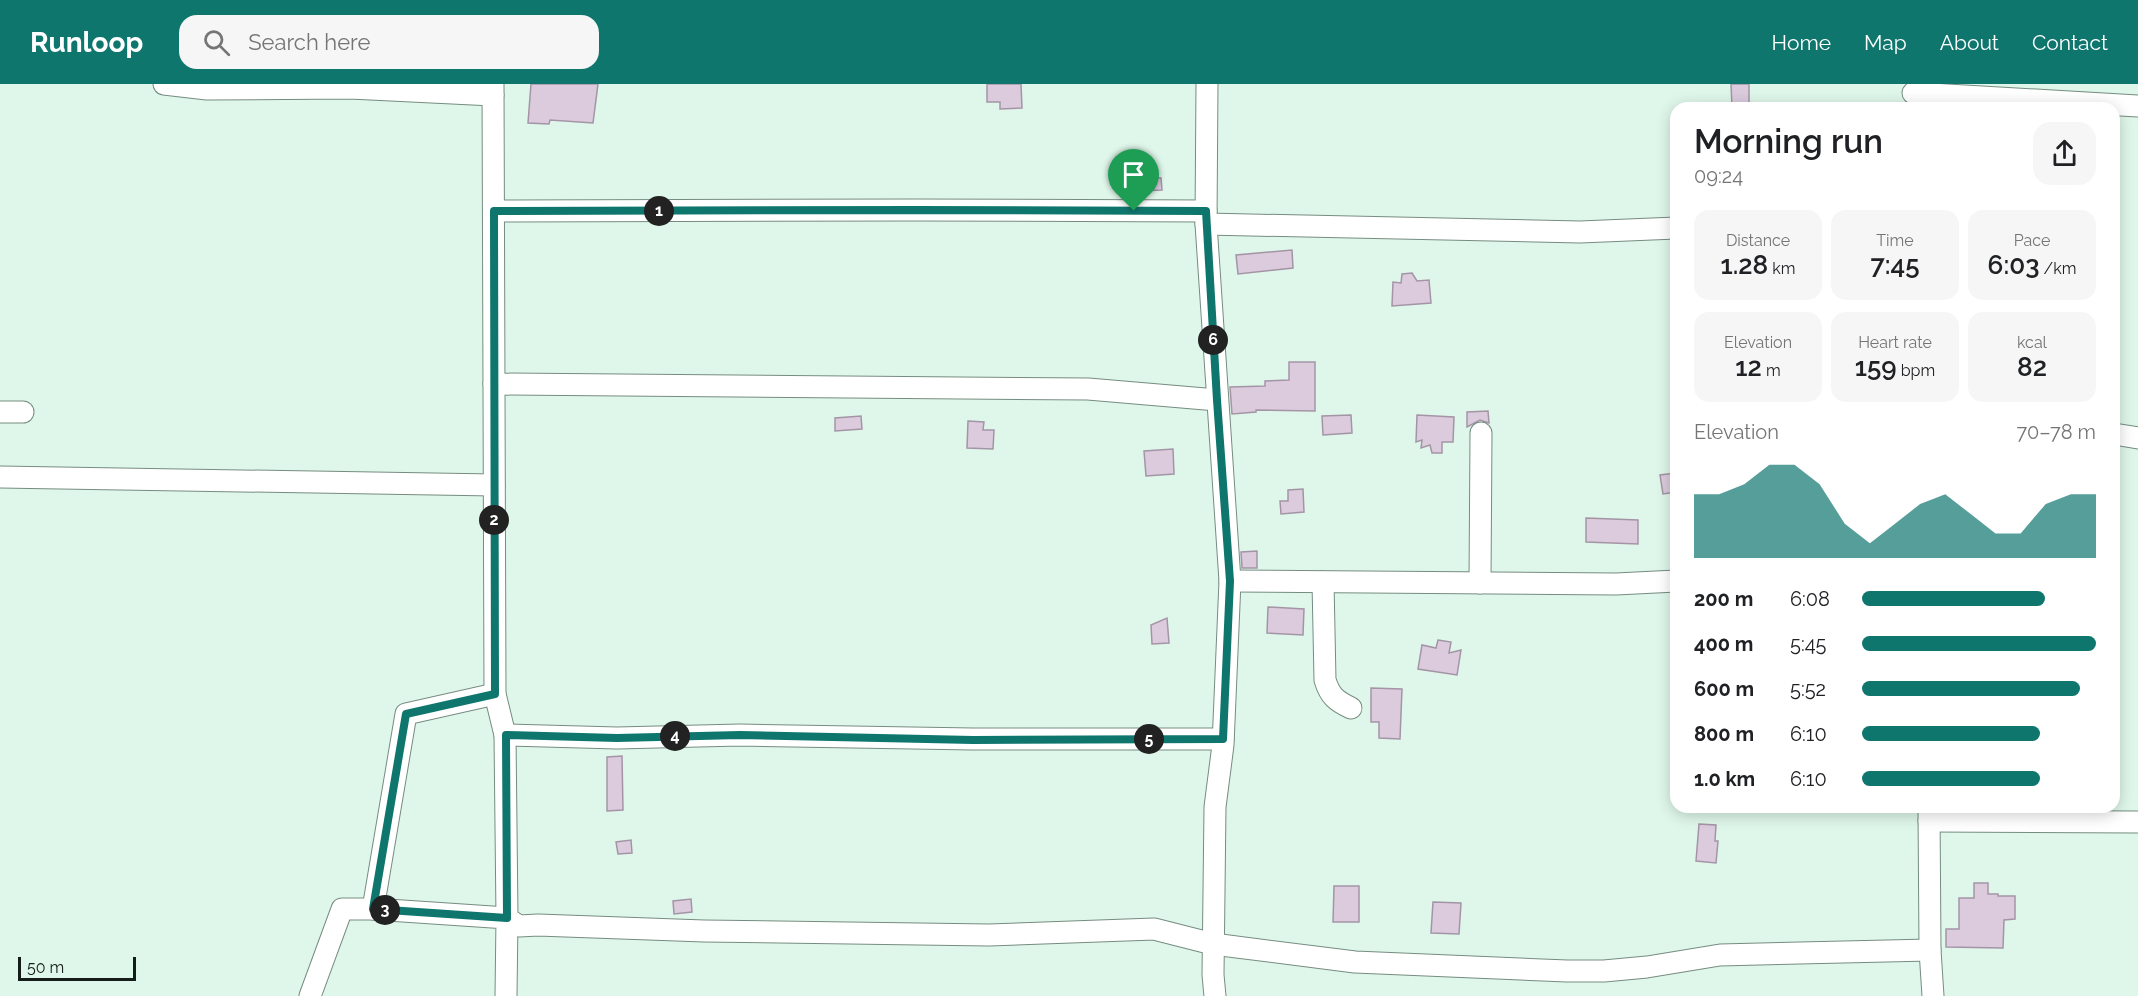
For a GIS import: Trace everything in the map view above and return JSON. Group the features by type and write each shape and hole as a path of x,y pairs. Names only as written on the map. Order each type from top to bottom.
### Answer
{"street":[{"path":"164,84 207,88 493,89 495,694 506,735 506,996"},
{"path":"1207,84 1206,218 1230,581 1223,739 1215,807 1213,944 1215,996"},
{"path":"1913,95 2056,102"},
{"path":"2120,105 2138,106"},
{"path":"494,211 891,210 1206,218 1580,232 1670,228"},
{"path":"494,384 1088,389 1217,400"},
{"path":"0,412 23,412"},
{"path":"1479,584 1481,433"},
{"path":"2120,435 2138,438"},
{"path":"0,477 494,485"},
{"path":"1230,581 1479,584 1670,582"},
{"path":"1323,582 1325,680 1329,693 1336,701 1351,708"},
{"path":"373,909 406,714 495,694"},
{"path":"506,735 617,738 740,735 973,740 1223,739"},
{"path":"1933,996 1930,950 1929,814 2138,822"},
{"path":"310,996 342,909 507,918 519,926 989,934 1154,929 1213,944 1355,962 1567,971 1604,971 1647,967 1720,955 1930,950"}],"building":[{"path":"531,84 598,84 593,123 550,120 549,124 528,123"},
{"path":"987,84 1021,84 1022,108 1000,109 1000,102 987,102"},
{"path":"1731,84 1749,84 1749,102 1732,102"},
{"path":"1138,176 1161,178 1162,190 1138,191"},
{"path":"1292,250 1293,268 1238,274 1236,255"},
{"path":"1412,273 1417,281 1429,280 1431,303 1392,306 1393,282 1401,283 1402,274"},
{"path":"1289,362 1315,362 1315,411 1256,410 1256,412 1232,414 1230,387 1265,386 1265,381 1289,380"},
{"path":"1488,411 1489,423 1480,420 1467,427 1467,412"},
{"path":"1351,415 1352,433 1323,435 1322,416"},
{"path":"1417,415 1454,417 1453,442 1442,442 1442,453 1432,453 1430,445 1421,448 1422,440 1416,442"},
{"path":"861,416 862,429 835,431 835,418"},
{"path":"968,421 984,422 983,430 994,430 993,449 967,448"},
{"path":"1173,449 1174,474 1146,476 1144,451"},
{"path":"1670,474 1670,493 1663,494 1660,475"},
{"path":"1303,489 1304,512 1281,514 1280,501 1288,501 1288,490"},
{"path":"1586,518 1638,520 1638,544 1586,542"},
{"path":"1257,551 1257,568 1242,568 1241,552"},
{"path":"1268,607 1304,609 1303,635 1267,633"},
{"path":"1167,618 1169,643 1152,644 1151,625"},
{"path":"1438,640 1451,642 1449,653 1461,650 1457,675 1418,669 1422,645 1436,648"},
{"path":"1371,688 1402,689 1400,739 1379,738 1379,722 1371,722"},
{"path":"622,756 623,810 607,811 607,757"},
{"path":"1699,824 1716,825 1715,841 1718,841 1716,863 1696,861"},
{"path":"631,840 632,853 618,854 616,842"},
{"path":"1974,883 1988,883 1988,894 2015,896 2015,919 2004,920 2003,948 1946,947 1946,929 1959,929 1959,898 1974,898"},
{"path":"1334,886 1359,886 1359,922 1333,922"},
{"path":"691,899 692,912 674,914 673,901"},
{"path":"1433,902 1461,903 1459,934 1431,933"}],"route":[{"path":"494,211 1134,211 1206,211 1230,581 1223,739 973,740 740,735 617,738 506,735 505,886 507,918 373,909 406,714 495,694 494,211"}]}
